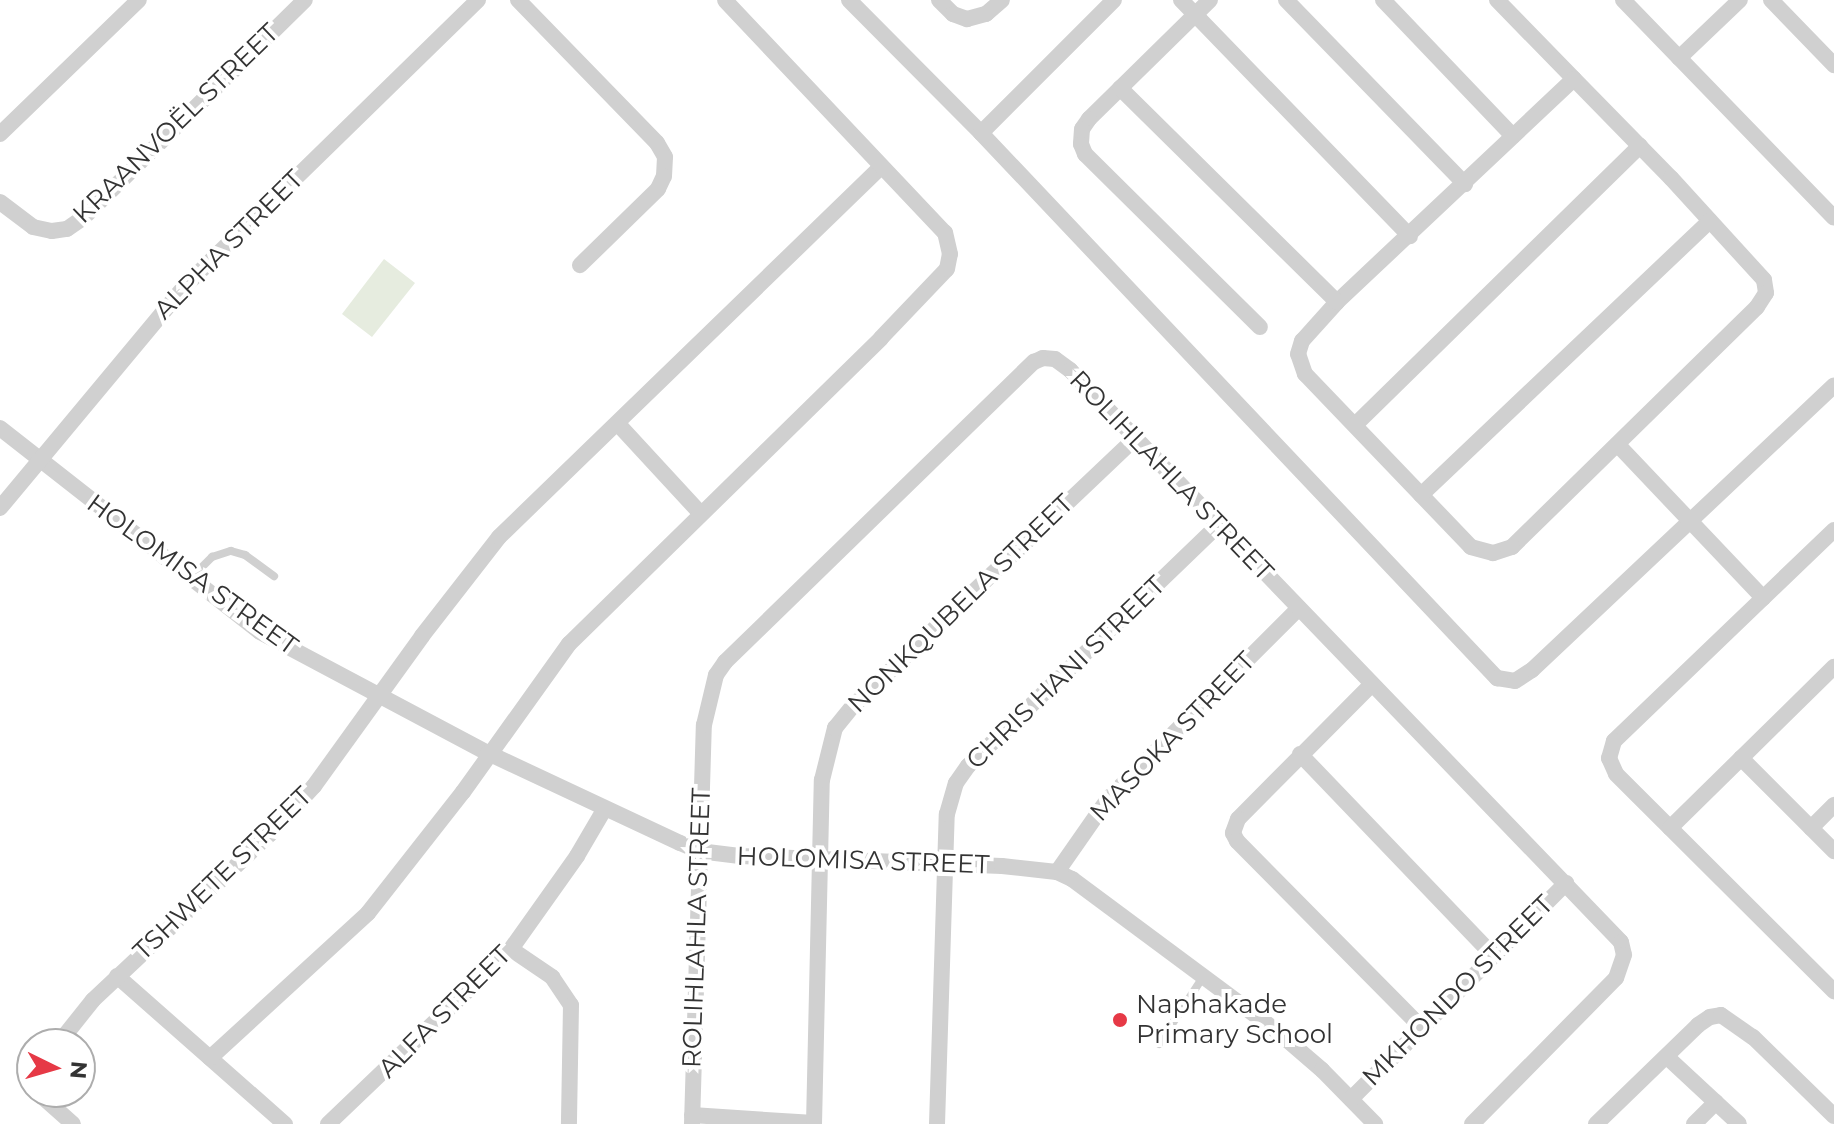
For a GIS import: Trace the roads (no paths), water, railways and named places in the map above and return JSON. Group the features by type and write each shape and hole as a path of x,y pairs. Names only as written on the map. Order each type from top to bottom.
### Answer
{"street":[{"path":"0,134 139,0"},
{"name":"KRAANVOËL STREET","path":"0,202 33,227 52,231 67,229 83,218 305,0"},
{"name":"ALPHA STREET","path":"0,508 186,285 478,0"},
{"path":"518,0 657,143 665,157 664,176 658,189 580,265"},
{"path":"210,1058 368,913 463,792 569,644 881,338 947,269 950,254 945,233 725,0"},
{"path":"849,0 981,133 1497,678 1515,681 1532,670 1834,385"},
{"path":"939,0 953,14 967,19 986,14 1002,0"},
{"path":"981,133 1114,0"},
{"path":"1181,0 1410,236"},
{"path":"1210,0 1089,119 1081,134 1085,154 1260,327"},
{"path":"1286,0 1465,184"},
{"path":"1383,0 1513,136"},
{"path":"1497,0 1640,146 1710,221 1764,280 1766,293 1757,307 1512,547 1493,553 1471,547 1305,374 1298,354 1302,341 1337,302 1574,79"},
{"path":"1623,0 1834,218"},
{"path":"1679,58 1740,0"},
{"path":"1771,0 1834,65"},
{"path":"1120,88 1337,302"},
{"path":"1355,425 1640,146"},
{"name":"TSHWETE STREET","path":"72,1028 117,976 280,824 314,786 492,545 881,167"},
{"path":"1421,495 1710,221"},
{"name":"ROLIHLAHLA STREET","path":"692,1119 699,851 706,712 711,687 725,662 1034,362 1050,358 1070,370 1621,942 1624,955 1621,970 1472,1124"},
{"path":"618,424 701,514"},
{"name":"HOLOMISA STREET","path":"0,428 260,632 488,753 604,810 699,851 740,856 947,864 1057,872 1122,914 1279,1033 1375,1124"},
{"name":"NONKQUBELA STREET","path":"814,1123 820,859 826,755 841,719 1134,439"},
{"path":"1618,445 1763,598"},
{"name":"CHRIS HANI STREET","path":"937,1124 950,797 968,766 1217,526"},
{"path":"1834,530 1614,741 1609,758 1616,774 1834,991"},
{"name":"MASOKA STREET","path":"1057,872 1108,799 1299,608"},
{"path":"1670,828 1834,667"},
{"path":"1372,684 1238,819 1235,837 1422,1028"},
{"path":"1300,754 1494,956"},
{"path":"1741,758 1834,851"},
{"path":"1811,828 1834,805"},
{"name":"ALFA STREET","path":"328,1124 511,949 577,856 604,810"},
{"name":"MKHONDO STREET","path":"1351,1099 1566,883"},
{"path":"511,949 552,977 571,1005 569,1124"},
{"path":"117,976 285,1124"},
{"path":"1596,1124 1705,1020 1716,1015 1727,1016 1834,1116"},
{"path":"1667,1057 1739,1124"},
{"path":"1694,1124 1716,1102"},
{"path":"55,1108 73,1124"},
{"path":"692,1119 814,1123"}],"lane":[{"path":"191,579 224,551 245,555 274,576"},
{"path":"1159,1044 1204,976"}],"place":[{"name":"Naphakade Primary School","path":"1120,1020"}]}
